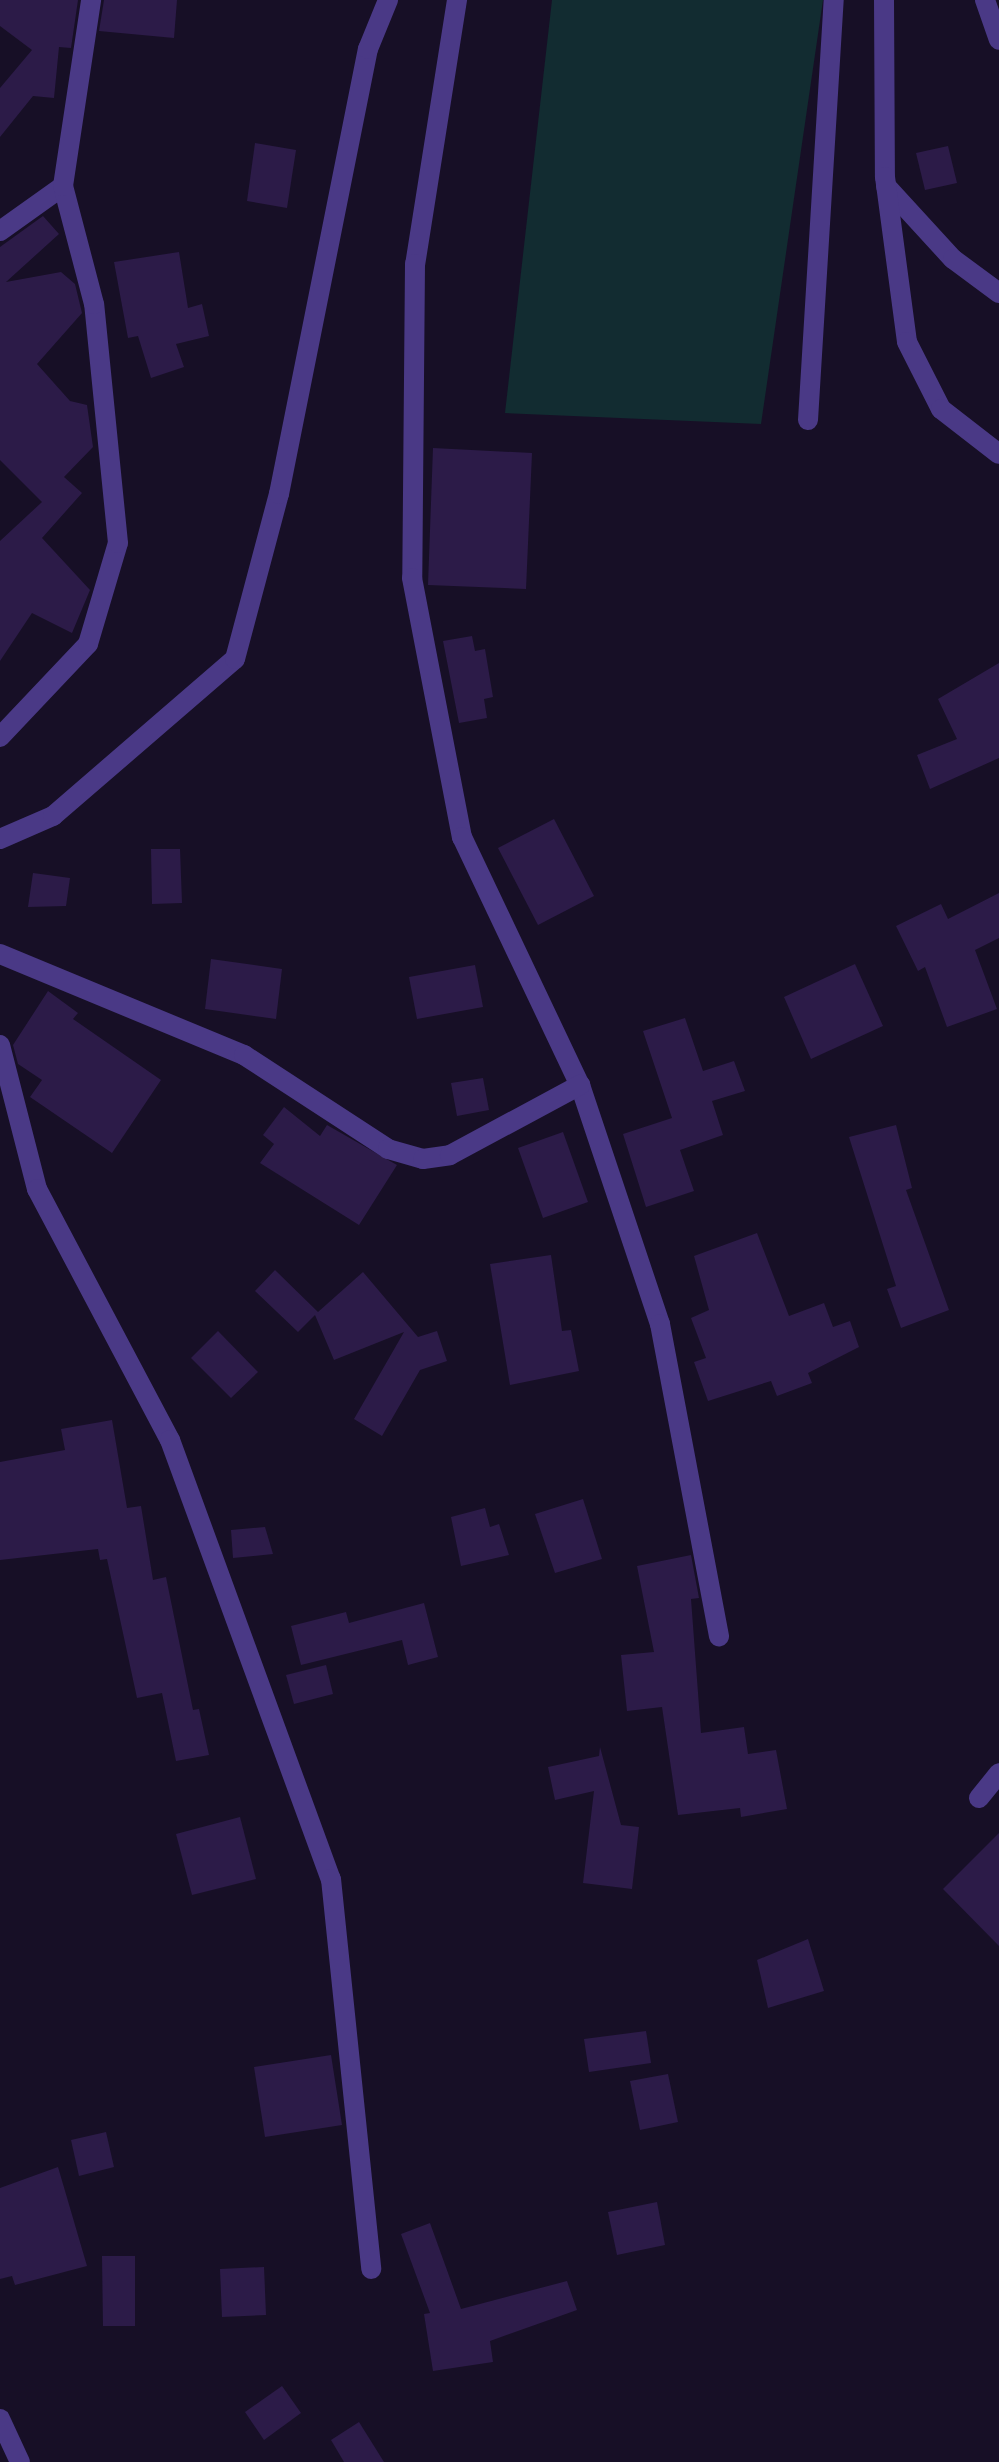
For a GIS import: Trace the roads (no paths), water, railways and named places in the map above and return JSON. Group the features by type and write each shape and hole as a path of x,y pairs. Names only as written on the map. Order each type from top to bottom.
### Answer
{"street":[{"path":"0,737 88,644 118,543 94,304 63,186 91,0"},
{"path":"0,839 53,816 235,659 279,494 368,49 388,0"},
{"path":"457,0 415,264 412,578 462,837 580,1085 660,1324 719,1636"},
{"path":"808,420 834,0"},
{"path":"884,0 880,79 886,186 907,342 941,409 999,454"},
{"path":"985,0 999,40"},
{"path":"0,231 63,186"},
{"path":"886,186 953,259 999,293"},
{"path":"0,954 244,1055 388,1149 423,1159 450,1155 580,1085"},
{"path":"0,1045 37,1189 170,1440 331,1879 371,2269"},
{"path":"979,1798 999,1773"},
{"path":"0,2419 20,2462"}]}
